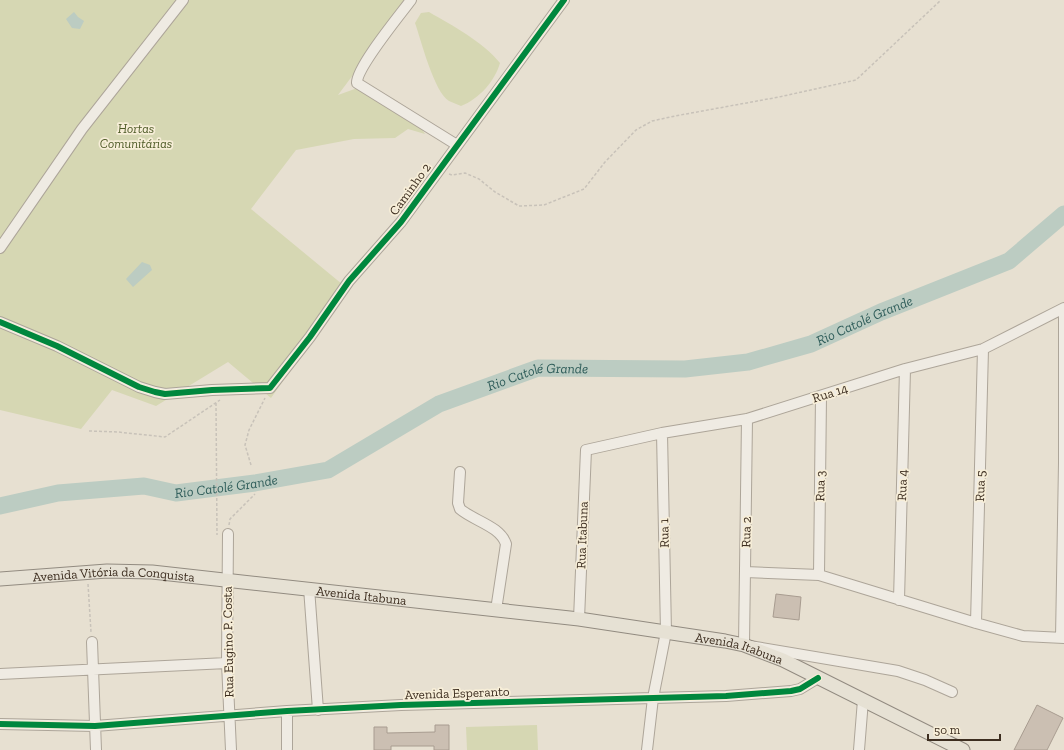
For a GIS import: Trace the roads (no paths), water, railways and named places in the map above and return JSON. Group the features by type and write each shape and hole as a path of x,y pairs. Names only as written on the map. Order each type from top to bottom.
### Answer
{"main road":[{"name":"Avenida Vitória da Conquista","path":"0,578 88,572 152,572 226,581"},
{"name":"Avenida Itabuna","path":"226,581 309,588 579,619 680,633 744,645 783,660 957,748"}],"street":[{"path":"0,248 82,129 183,0"},
{"path":"411,0 368,58 356,80 358,85 457,145"},
{"name":"Caminho 2","path":"0,322 57,346 139,387 155,392 165,394 212,390 270,388 310,337 349,281 401,222 564,0"},
{"path":"745,572 819,575 1023,636 1062,638 1064,308"},
{"name":"Rua 14","path":"586,450 662,433 747,419 906,369 983,349 1064,308"},
{"name":"Rua 5","path":"976,623 983,349"},
{"name":"Rua 4","path":"899,600 906,369"},
{"name":"Rua 3","path":"819,575 821,396"},
{"name":"Rua 2","path":"744,645 747,419"},
{"name":"Rua 1","path":"647,750 653,698 666,632 662,433"},
{"name":"Rua Itabuna","path":"579,619 586,450"},
{"path":"460,472 458,503 460,510 498,532 504,538 506,544 496,610"},
{"name":"Rua Eugino P. Costa","path":"228,534 226,581 227,663 231,750"},
{"path":"309,588 318,710"},
{"path":"92,642 96,750"},
{"path":"744,645 898,671 925,680 952,692"},
{"path":"0,674 227,663"},
{"name":"Avenida Esperanto","path":"0,724 95,726 230,714 287,711 781,693 800,689 818,678"},
{"path":"859,750 862,700"},
{"path":"287,711 287,750"}],"waterway":[{"name":"Rio Catolé Grande","path":"0,506 58,493 144,486 176,493 255,483 328,470 439,404 538,368 685,369 748,362 811,344 881,312 1009,261 1064,214"}],"park label":[{"name":"Hortas Comunitárias","path":"136,136"}]}
